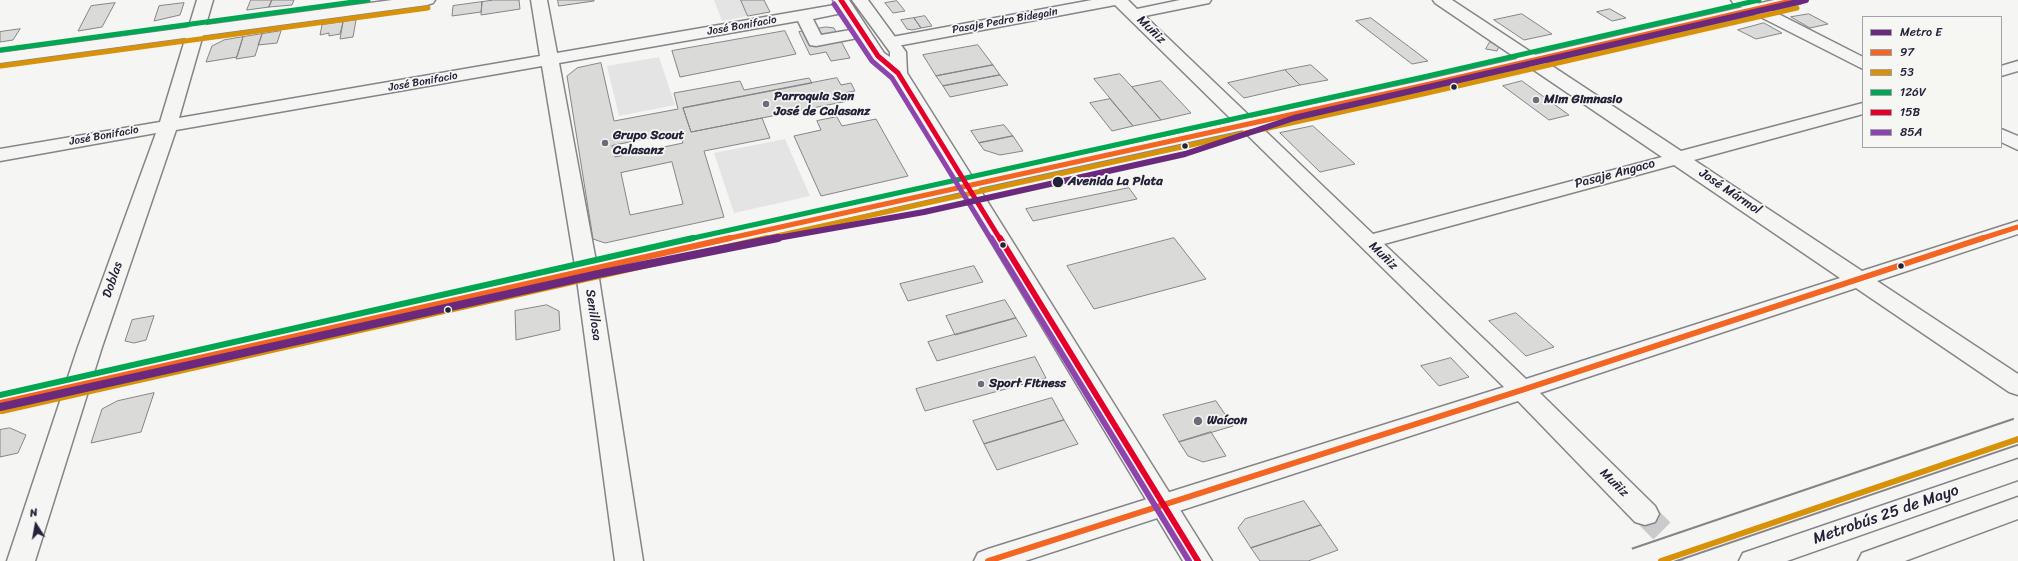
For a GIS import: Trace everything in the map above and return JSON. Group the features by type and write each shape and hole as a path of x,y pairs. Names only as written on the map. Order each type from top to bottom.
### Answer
{"main road":[{"name":"Doblas","path":"21,561 76,385 168,124 198,31 205,0"},
{"path":"0,58 427,0"},
{"name":"Senillosa","path":"539,0 587,272 629,561"},
{"name":"Muñiz","path":"1118,0 1522,390 1645,514"},
{"name":"Pasaje Pedro Bidegain","path":"889,38 1118,0"},
{"path":"1134,14 1203,0"},
{"name":"José Mármol","path":"1441,0 1678,157 2018,386"},
{"path":"1739,0 1862,63"},
{"path":"0,402 587,272 967,185 1248,124 1795,0"},
{"path":"849,3 858,8 872,29 889,38 898,52 898,72"},
{"path":"849,3 862,32 878,56 898,72 1198,561"},
{"name":"José Bonifacio","path":"0,155 168,124 549,60 803,15 849,3"},
{"path":"803,15 816,41 862,32"},
{"path":"2002,71 2018,66"},
{"name":"Pasaje Angaco","path":"1368,242 1862,108"},
{"path":"2002,136 2018,144"},
{"path":"988,561 1522,390 2018,227"},
{"path":"1636,561 2018,431"},
{"name":"Metrobús 25 de Mayo","path":"1753,561 2018,469"},
{"path":"1872,561 2018,508"}],"shaded area":[{"path":"714,0 741,0 748,16 722,21"},
{"path":"659,57 675,105 619,116 607,66"},
{"path":"785,139 810,196 734,213 714,153"}],"building":[{"path":"251,0 272,0 269,7 247,10"},
{"path":"272,0 294,0 292,5 269,7"},
{"path":"494,0 519,0 520,9 481,15 482,2"},
{"path":"558,0 594,0 594,1 559,6"},
{"path":"741,0 764,0 770,12 748,16"},
{"path":"897,1 905,11 893,13 885,3"},
{"path":"482,2 481,12 452,16 453,6"},
{"path":"115,3 102,27 78,31 91,6"},
{"path":"184,3 180,15 154,21 159,6"},
{"path":"1610,9 1626,18 1612,21 1597,12"},
{"path":"1522,14 1552,34 1524,40 1494,20"},
{"path":"1809,14 1828,24 1810,28 1791,17"},
{"path":"925,16 932,26 921,28 914,18"},
{"path":"914,18 921,28 912,30 907,29 901,20"},
{"path":"1371,18 1428,61 1412,64 1356,21"},
{"path":"356,20 353,37 340,39 343,22"},
{"path":"343,22 340,34 329,36 329,33 320,35 322,25"},
{"path":"1764,23 1782,33 1756,39 1738,30"},
{"path":"826,27 834,28 850,58 831,61 826,52 810,55 799,32"},
{"path":"20,29 13,40 0,42 0,32"},
{"path":"281,31 277,43 258,45 262,34"},
{"path":"785,31 796,54 680,77 672,51"},
{"path":"262,34 255,56 236,59 243,37"},
{"path":"243,37 237,57 206,62 212,46 224,40"},
{"path":"1490,42 1500,44 1497,51 1486,49"},
{"path":"978,45 993,65 936,76 923,55"},
{"path":"601,63 614,121 678,109 674,93 740,81 744,90 809,78 812,83 683,108 691,132 762,118 770,138 704,151 724,217 605,243 593,239 567,76 577,68","holes":["680,132 683,143 615,157 612,146","672,162 683,204 630,215 621,173"]},
{"path":"993,65 1000,75 943,86 936,76"},
{"path":"1311,65 1328,80 1300,85 1285,70"},
{"path":"1285,70 1300,85 1244,98 1228,83"},
{"path":"1120,74 1161,120 1133,126 1094,79"},
{"path":"1000,75 1008,85 950,97 943,86"},
{"name":"Parroquia San José de Calasanz","path":"837,78 841,85 851,83 855,91 844,93 848,101 691,132 683,108"},
{"path":"1161,81 1191,113 1161,120 1132,87"},
{"name":"Mim Gimnasio","path":"1522,81 1569,115 1549,120 1503,86"},
{"path":"1110,99 1133,126 1112,131 1090,103"},
{"path":"837,117 842,126 876,119 908,176 821,196 794,136 821,130 817,121"},
{"path":"1004,125 1013,136 979,143 971,131"},
{"path":"1313,126 1355,164 1320,172 1280,133"},
{"path":"1013,136 1023,151 1000,155 984,150 979,143"},
{"path":"1129,188 1137,199 1033,221 1026,209"},
{"path":"1174,238 1206,279 1094,309 1067,266"},
{"path":"974,266 983,282 908,301 900,284"},
{"path":"1005,300 1016,318 955,335 946,316"},
{"path":"547,305 559,311 560,330 516,340 515,311"},
{"path":"1516,313 1554,347 1526,356 1489,321"},
{"path":"154,316 146,340 134,343 125,341 132,320"},
{"path":"1016,318 1027,336 937,361 928,342"},
{"name":"Sport Fitness","path":"1035,357 1046,378 925,411 916,389"},
{"path":"1451,358 1469,377 1439,386 1421,366"},
{"path":"154,393 141,432 91,443 102,409 117,401"},
{"path":"1052,398 1064,420 984,444 973,421"},
{"name":"Waícon","path":"1216,401 1233,426 1179,442 1163,415"},
{"path":"1064,420 1078,444 997,470 984,444"},
{"path":"10,428 26,435 18,453 0,457 0,430"},
{"path":"1211,432 1226,456 1203,462 1188,456 1179,442"},
{"path":"1304,501 1321,525 1251,548 1238,528 1245,519"},
{"path":"1321,525 1338,550 1308,561 1260,561 1251,548"}],"tunnel":[{"path":"1645,514 1692,561"}],"metro line":[{"name":"E","path":"0,407 603,273 758,242 924,212 1185,154 1294,118 1806,0"}],"transit line":[{"name":"126V","path":"0,50 368,0"},
{"name":"15B","path":"841,0 878,56 898,73 1198,561"},
{"name":"126V","path":"0,395 965,177 1419,78 1759,0"},
{"name":"97","path":"0,403 967,185 1421,86 1795,0"},
{"name":"85A","path":"834,4 872,61 892,78 1189,561"},
{"name":"53","path":"1,66 428,8"},
{"name":"53","path":"2,411 969,193 1423,94 1797,8"},
{"name":"97","path":"988,561 1522,390 2018,227"},
{"name":"53","path":"1661,561 2018,439"}],"place":[{"name":"Mim Gimnasio","path":"1536,100"},
{"name":"Parroquia San José de Calasanz","path":"766,104"},
{"name":"Grupo Scout Calasanz","path":"605,143"},
{"name":"Avenida La Plata","path":"1058,182"},
{"name":"Sport Fitness","path":"981,384"},
{"name":"Waícon","path":"1198,421"}]}
